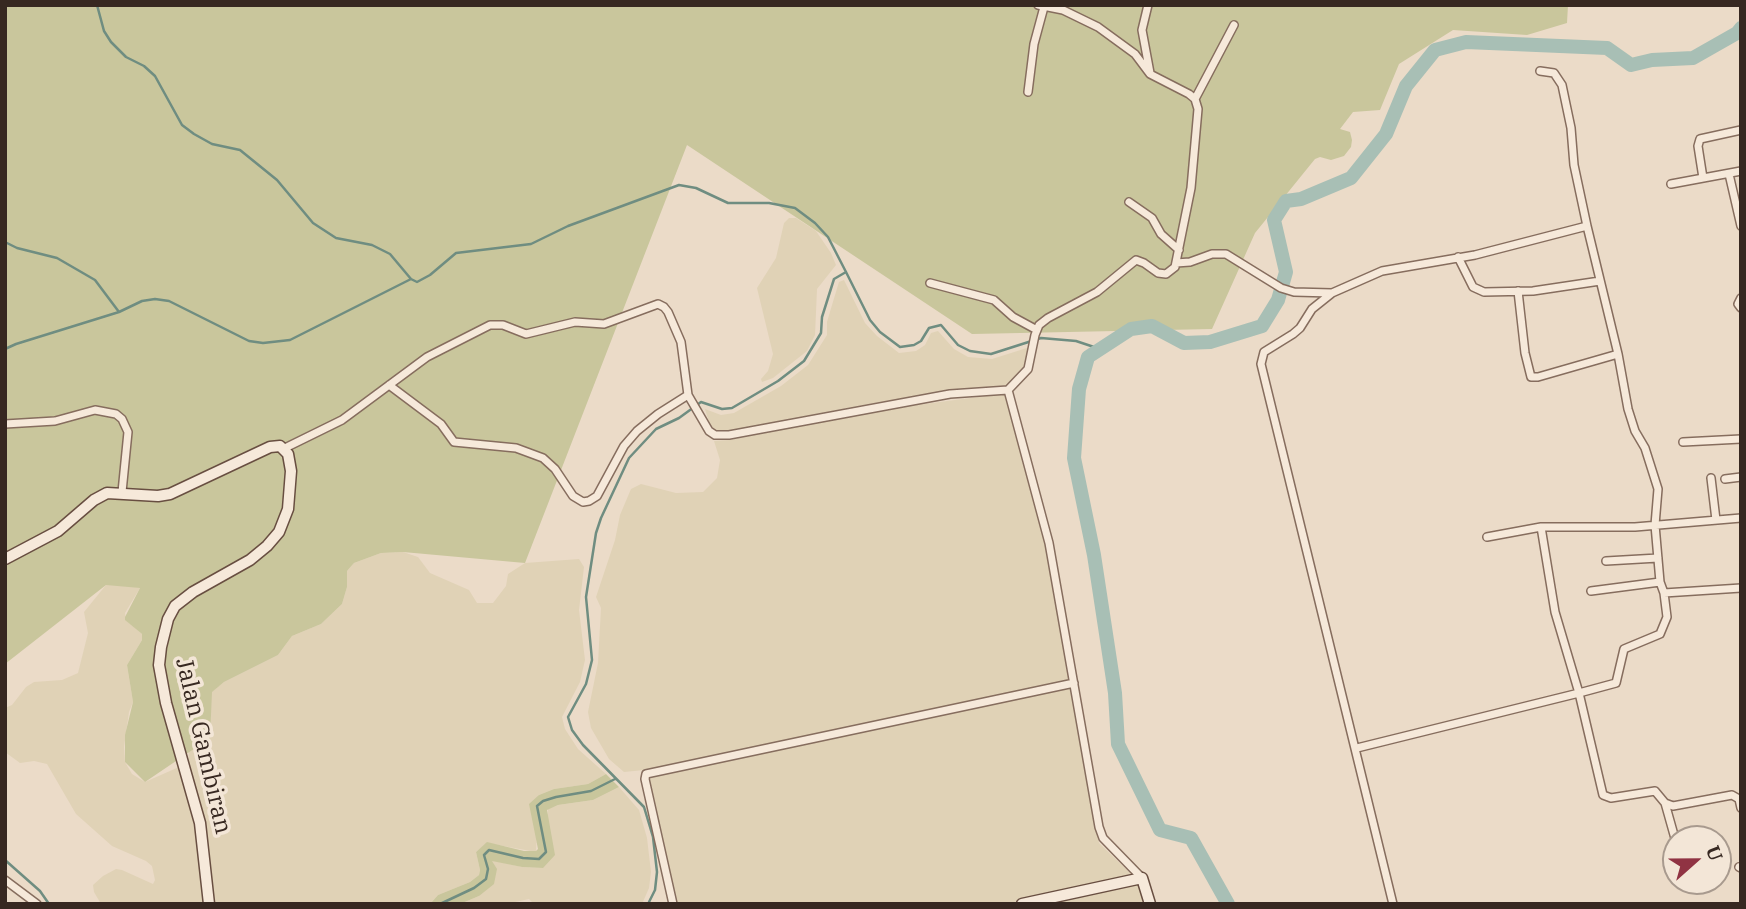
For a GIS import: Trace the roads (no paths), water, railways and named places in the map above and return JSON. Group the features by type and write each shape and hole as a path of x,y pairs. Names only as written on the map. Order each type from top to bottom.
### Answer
{"street":[{"path":"1148,5 1142,30 1150,74"},
{"path":"5,559 58,531 94,500 107,493 158,496 170,494 270,447 285,448 342,420 427,357 490,325 503,325 526,334 575,322 604,324 657,304 664,307 681,342 693,402 709,431 715,435 729,435 950,394 1008,390 1028,369 1036,332 1039,325 1048,318 1097,292 1136,260 1158,274 1170,272 1176,264 1191,188 1198,109 1195,99 1150,74 1135,54 1098,27 1063,10 1041,6 1028,92"},
{"path":"1195,99 1234,25"},
{"path":"1357,748 1616,683 1624,649 1660,634 1667,617 1660,582 1655,525 1658,488 1645,448 1632,422 1574,165 1571,128 1562,85 1554,73 1540,71"},
{"path":"1703,178 1698,146 1700,139 1741,130"},
{"path":"1671,184 1741,171"},
{"path":"1729,174 1741,226"},
{"path":"1129,202 1152,218 1163,237 1179,250"},
{"path":"1393,904 1261,364 1264,352 1300,328 1312,309 1332,293 1382,271 1458,257 1587,226"},
{"path":"1176,264 1212,254 1226,254 1280,288 1294,292 1332,293"},
{"path":"1458,257 1469,282 1478,291 1518,291 1600,281"},
{"path":"930,283 994,300 1036,332"},
{"path":"1518,291 1525,359 1531,377 1618,354"},
{"path":"1741,298 1738,304 1741,308"},
{"path":"389,385 446,429 454,442 516,448 543,458 555,469 573,496 583,502 597,496 624,446 637,431 658,414 693,402"},
{"path":"1008,390 1049,543 1103,838 1142,878 1150,904"},
{"path":"5,424 55,421 95,410 116,414 122,419 128,432 121,492"},
{"path":"1683,442 1741,439"},
{"name":"Jalan Gambiran","path":"209,904 200,823 166,703 160,675 160,647 168,619 175,606 193,592 250,560 279,532 288,509 290,489 290,461 285,448"},
{"path":"1725,479 1741,477"},
{"path":"1711,478 1716,520"},
{"path":"1487,537 1541,527 1655,525 1741,518"},
{"path":"1541,527 1555,612 1579,693 1603,795 1611,798 1655,791 1665,803 1671,825"},
{"path":"1606,561 1658,558"},
{"path":"1591,591 1660,582"},
{"path":"1664,593 1741,588"},
{"path":"673,904 646,774 1074,683"},
{"path":"1665,803 1680,806 1732,795 1739,799 1741,808"},
{"path":"1022,904 1142,878"},
{"path":"5,880 37,904"}],"waterway":[{"path":"97,5 104,31 111,42 126,57 144,66 155,76 182,125 212,144 240,150 277,180 313,223 336,238 372,245 390,254 411,279"},
{"path":"1228,904 1191,838 1160,830 1118,744 1115,693 1094,555 1074,458 1079,389 1088,357 1131,329 1152,326 1184,343 1210,342 1262,326 1278,300 1286,272 1274,220 1286,201 1301,199 1351,178 1386,134 1406,86 1435,50 1466,42 1607,48 1631,65 1652,60 1693,58 1737,33 1741,28"},
{"path":"5,349 119,312 142,301 155,299 169,301 249,341 263,343 290,340 411,279 417,282 430,275 456,253 531,244 568,226 679,185 696,188 728,203 769,203 795,208 828,237 846,272"},
{"path":"5,242 17,248 57,258 95,280 119,312"},
{"path":"648,904 655,890 657,872 653,837 644,807 583,745 572,730 568,717 586,684 592,660 586,597 596,533 629,458 656,429 679,418 701,402 722,409 732,408 778,381 804,361 821,333 822,317 834,279 846,272 870,320 880,332 900,347 914,345 921,341 929,328 941,325 958,345 970,351 991,354 1041,338 1076,341 1100,349"},
{"path":"440,904 474,888 486,879 488,869 484,855 489,850 539,859 546,852 537,806 543,801 591,791 615,779"},
{"path":"5,860 40,891 49,904"}]}
